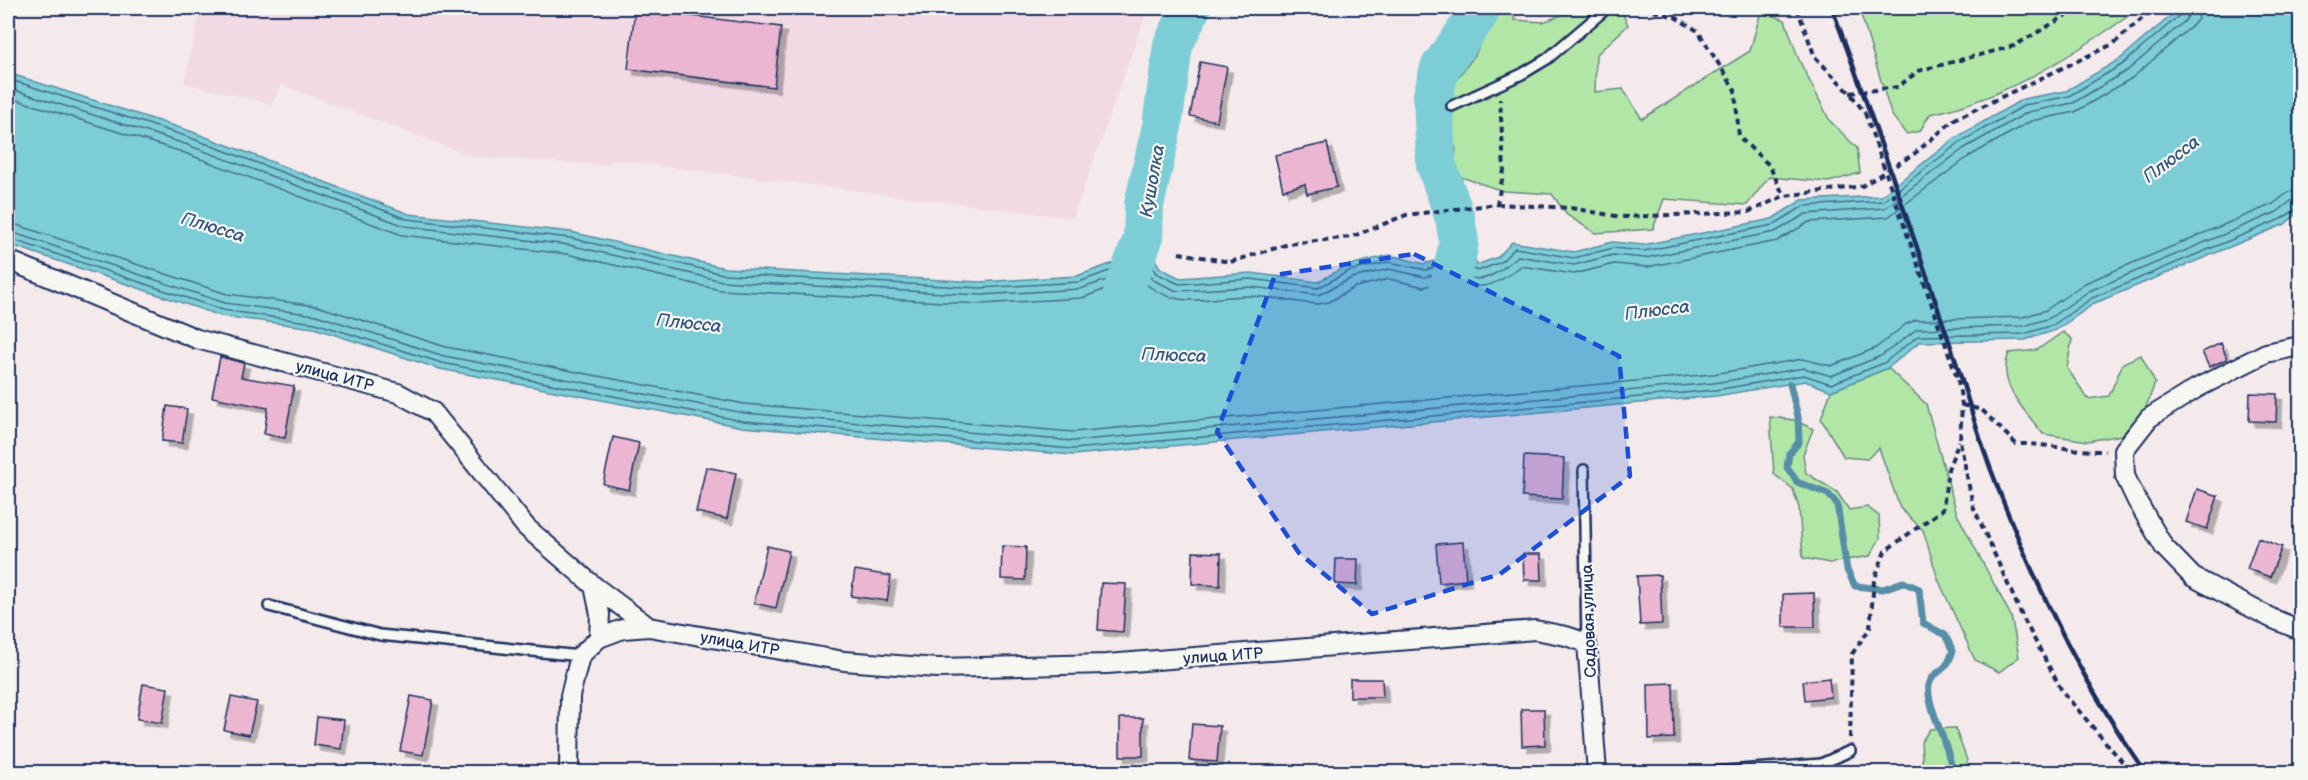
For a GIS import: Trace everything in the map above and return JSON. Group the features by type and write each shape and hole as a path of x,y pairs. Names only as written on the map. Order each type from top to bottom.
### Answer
{"street":[{"name":"улица ИТР","path":"8,260 197,339 398,393 433,412 526,527 594,586 649,627 844,661 937,668 1107,664 1535,630 1566,636 1587,644"},
{"path":"2301,346 2266,352 2197,388 2149,418 2124,450 2125,476 2137,501 2164,547 2193,577 2271,618 2301,630"},
{"path":"594,586 600,614 599,638"},
{"path":"569,772 570,696 580,656 599,638 623,629 649,627"},
{"name":"Садовая улица","path":"1587,644 1597,772"}],"lane":[{"path":"1452,106 1499,85 1546,58 1607,8"},
{"name":"Садовая улица","path":"1584,470 1587,644"},
{"path":"269,606 380,635 580,656"},
{"path":"1712,772 1821,764 1850,751"}],"path":[{"path":"1644,8 1675,17 1698,31 1735,90 1739,137 1769,165 1784,196"},
{"path":"1797,8 1815,57 1850,93 1865,113 1958,381 1962,405 1960,441 1973,506 2023,618 2062,691 2131,772"},
{"path":"1850,93 1898,87 1918,71 2014,46 2079,8"},
{"path":"2131,8 2149,11"},
{"path":"1179,253 1230,262 1289,244 1351,237 1406,215 1465,207 1497,204 1571,208 1622,217 1748,212 1784,196 1862,186 1914,154 1955,119 2113,44 2154,8"},
{"path":"1497,204 1504,170 1499,85"},
{"path":"1962,405 1982,410 2016,444 2033,443 2085,451 2124,450"},
{"path":"1850,751 1852,654 1870,628 1874,581 1885,550 1943,509 1948,469 1960,441"}],"highlighted area":[{"path":"1414,254 1619,356 1630,476 1500,574 1372,614 1299,553 1217,432 1275,275"}],"shaded area":[{"path":"201,8 1148,8 1073,218 615,160 604,165 474,157 282,85 272,104 184,83"}],"green space":[{"path":"1492,8 1516,8 1514,20 1543,22 1570,12 1570,8 1620,8 1628,25 1596,55 1595,92 1623,89 1642,119 1750,51 1761,11 1785,20 1799,60 1830,121 1857,148 1860,173 1829,182 1769,177 1747,205 1664,199 1653,229 1595,233 1567,215 1552,194 1503,191 1452,174 1456,149 1443,123 1452,85 1475,55 1492,16"},
{"path":"1859,8 2140,8 2040,72 1986,97 1930,114 1920,131 1906,134 1891,114"},
{"path":"2063,332 2072,339 2067,368 2088,399 2109,396 2123,363 2141,355 2155,383 2146,407 2122,435 2088,441 2043,434 2014,396 2006,376 2009,353 2037,350"},
{"path":"1888,368 1926,404 1957,514 2011,616 2019,657 1999,672 1975,660 1938,579 1923,530 1900,508 1879,448 1867,459 1844,457 1821,419 1831,391"},
{"path":"1770,417 1794,420 1813,429 1803,455 1806,473 1837,492 1849,510 1867,507 1879,516 1880,538 1870,556 1830,563 1803,558 1799,508 1793,489 1774,474"},
{"path":"1955,728 1967,760 1966,772 1923,772 1921,742 1930,729"}],"water":[{"name":"Плюсса","path":"2180,8 2300,8 2300,211 2285,224 2095,303 2056,330 2025,340 1919,342 1888,368 1831,391 1805,381 1716,396 1073,455 742,427 440,369 314,328 221,316 8,244 8,73 190,131 409,214 571,232 725,268 980,282 1077,276 1122,260 1143,239 1160,268 1180,278 1251,273 1318,282 1346,266 1390,255 1424,264 1445,258 1459,242 1471,249 1477,265 1498,257 1512,242 1574,252 1612,242 1643,245 1772,219 1802,200 1881,196 1955,138 2023,99 2066,91 2120,59"}],"building":[{"path":"635,9 781,27 774,87 628,69"},
{"path":"1200,62 1227,67 1217,121 1190,116"},
{"path":"1327,143 1337,187 1307,194 1305,184 1283,190 1275,155"},
{"path":"2221,343 2227,359 2209,367 2202,352"},
{"path":"220,357 244,363 241,377 294,386 285,438 264,434 268,408 212,397"},
{"path":"2250,393 2277,394 2276,422 2249,421"},
{"path":"167,406 187,409 182,443 162,441"},
{"path":"613,437 639,443 629,490 603,484"},
{"path":"1524,456 1564,458 1562,499 1522,497"},
{"path":"706,467 736,473 727,519 696,512"},
{"path":"2197,489 2218,496 2207,529 2186,522"},
{"path":"2258,538 2282,547 2270,577 2247,569"},
{"path":"1463,542 1466,580 1439,583 1436,544"},
{"path":"767,546 789,551 776,608 754,603"},
{"path":"1002,546 1026,547 1025,580 1001,579"},
{"path":"1193,552 1221,553 1220,586 1192,584"},
{"path":"1523,554 1541,554 1542,580 1524,580"},
{"path":"1336,559 1358,559 1357,585 1335,584"},
{"path":"855,570 891,576 887,601 851,596"},
{"path":"1660,575 1662,624 1640,625 1637,576"},
{"path":"1101,583 1126,584 1123,632 1098,630"},
{"path":"1814,593 1815,627 1783,627 1783,594"},
{"path":"1829,678 1831,697 1805,700 1803,681"},
{"path":"1350,679 1382,679 1383,697 1350,697"},
{"path":"1673,683 1674,738 1649,739 1648,684"},
{"path":"143,684 168,688 162,723 137,719"},
{"path":"411,696 433,700 423,755 400,751"},
{"path":"231,697 257,702 249,735 224,730"},
{"path":"1521,709 1544,709 1545,745 1522,746"},
{"path":"317,717 344,720 341,749 314,745"},
{"path":"1120,718 1143,718 1143,756 1120,756"},
{"path":"1192,724 1220,726 1217,762 1189,760"}],"waterway":[{"name":"Кушолка","path":"1123,291 1143,239 1144,205 1162,126 1173,45 1191,8"},
{"name":"Кушолка","path":"1448,295 1459,242 1455,218 1436,164 1433,95 1440,68 1479,13 1480,8"},
{"path":"1790,384 1798,417 1799,442 1789,454 1787,467 1797,482 1828,494 1837,504 1847,570 1855,586 1883,589 1903,582 1919,589 1923,623 1945,635 1953,651 1948,663 1935,675 1929,685 1934,715 1951,762 1952,772"}],"railway":[{"path":"1832,8 1908,221 1987,460 2008,514 2041,591 2079,665 2145,772"}]}
